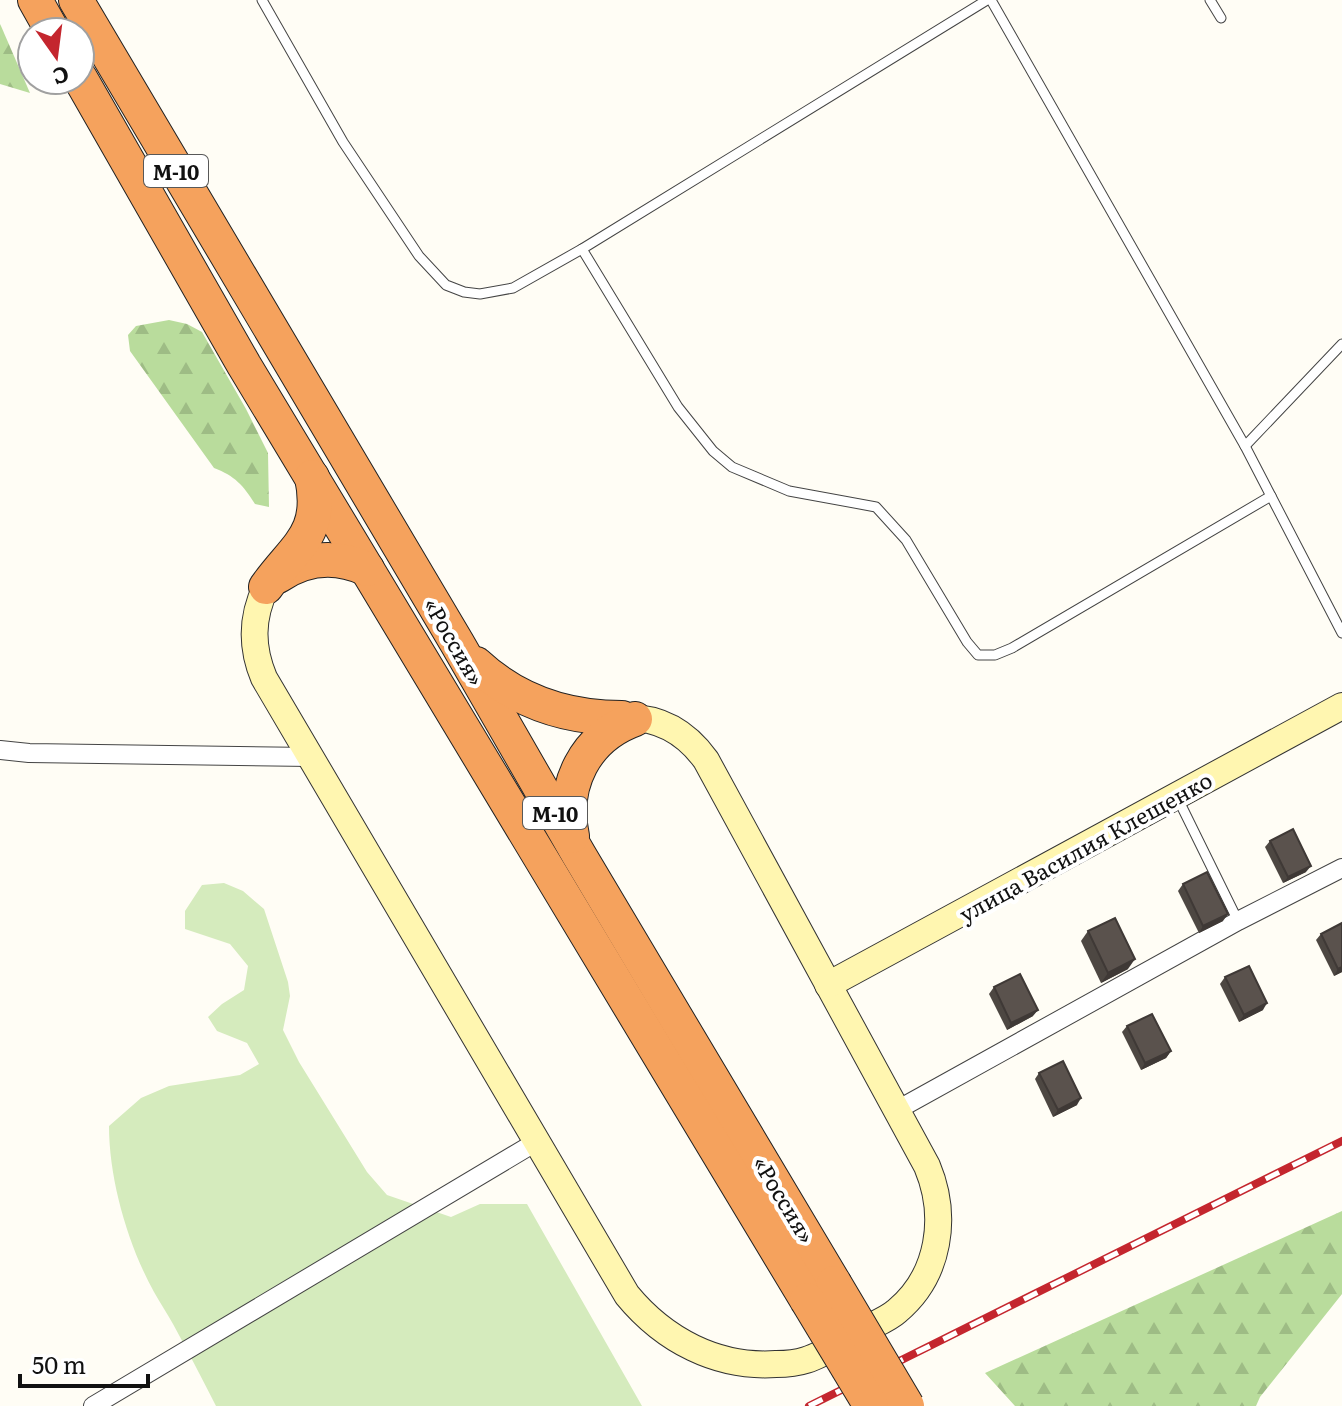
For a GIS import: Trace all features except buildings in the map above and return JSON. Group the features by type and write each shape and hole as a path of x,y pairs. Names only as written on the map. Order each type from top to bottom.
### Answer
{"highway":[{"name":"«Россия»","path":"76,0 457,643 579,855 820,1291"},
{"name":"«Россия»","path":"90,96 244,365 367,569 820,1291"},
{"path":"266,587 300,547 310,528 315,498 312,477"},
{"path":"266,587 287,570 313,561 341,560 367,569"},
{"path":"457,643 490,677 530,701 575,715 630,718"},
{"path":"579,855 572,836 568,807 571,786 589,751 630,718"},
{"name":"М-10","path":"820,1291 871,1406"},
{"name":"М-10","path":"820,1291 907,1406"}],"street":[{"path":"266,587 257,606 254,627 257,658 264,678 619,1284 655,1324 689,1346 726,1360 767,1365 807,1360 894,1314 916,1290 932,1261 939,1229 935,1186 897,1110 706,760 677,731 665,725 630,718"},
{"name":"улица Василия Клещенко","path":"828,985 1342,706"},
{"path":"0,750 311,757"},
{"path":"897,1110 1238,921 1342,868"},
{"path":"93,1406 536,1142"}],"lane":[{"path":"262,0 343,142 419,256 446,285 480,294 513,288 582,249 989,0 1245,446 1342,633"},
{"path":"1210,0 1221,18"},
{"path":"582,249 678,407 713,451 732,467 789,491 876,507 906,540 967,642 978,655 995,655 1012,648 1271,496"},
{"path":"1245,446 1342,344"},
{"path":"1176,796 1238,921"}],"green space":[{"path":"0,24 16,61 16,89 0,84"},
{"path":"169,320 202,332 246,409 268,453 269,507 255,504 238,482 214,468 130,351 128,335 136,326"},
{"path":"224,883 243,891 264,909 288,982 290,996 283,1030 299,1062 367,1172 387,1195 451,1217 480,1204 527,1204 642,1406 216,1406 136,1254 116,1190 109,1126 141,1098 169,1086 240,1075 259,1064 247,1043 217,1031 208,1017 244,990 248,966 230,944 185,929 185,911 202,885"},
{"path":"1342,1211 1342,1294 1256,1406 1015,1406 985,1373"}],"railway":[{"path":"809,1406 1342,1141"}]}
